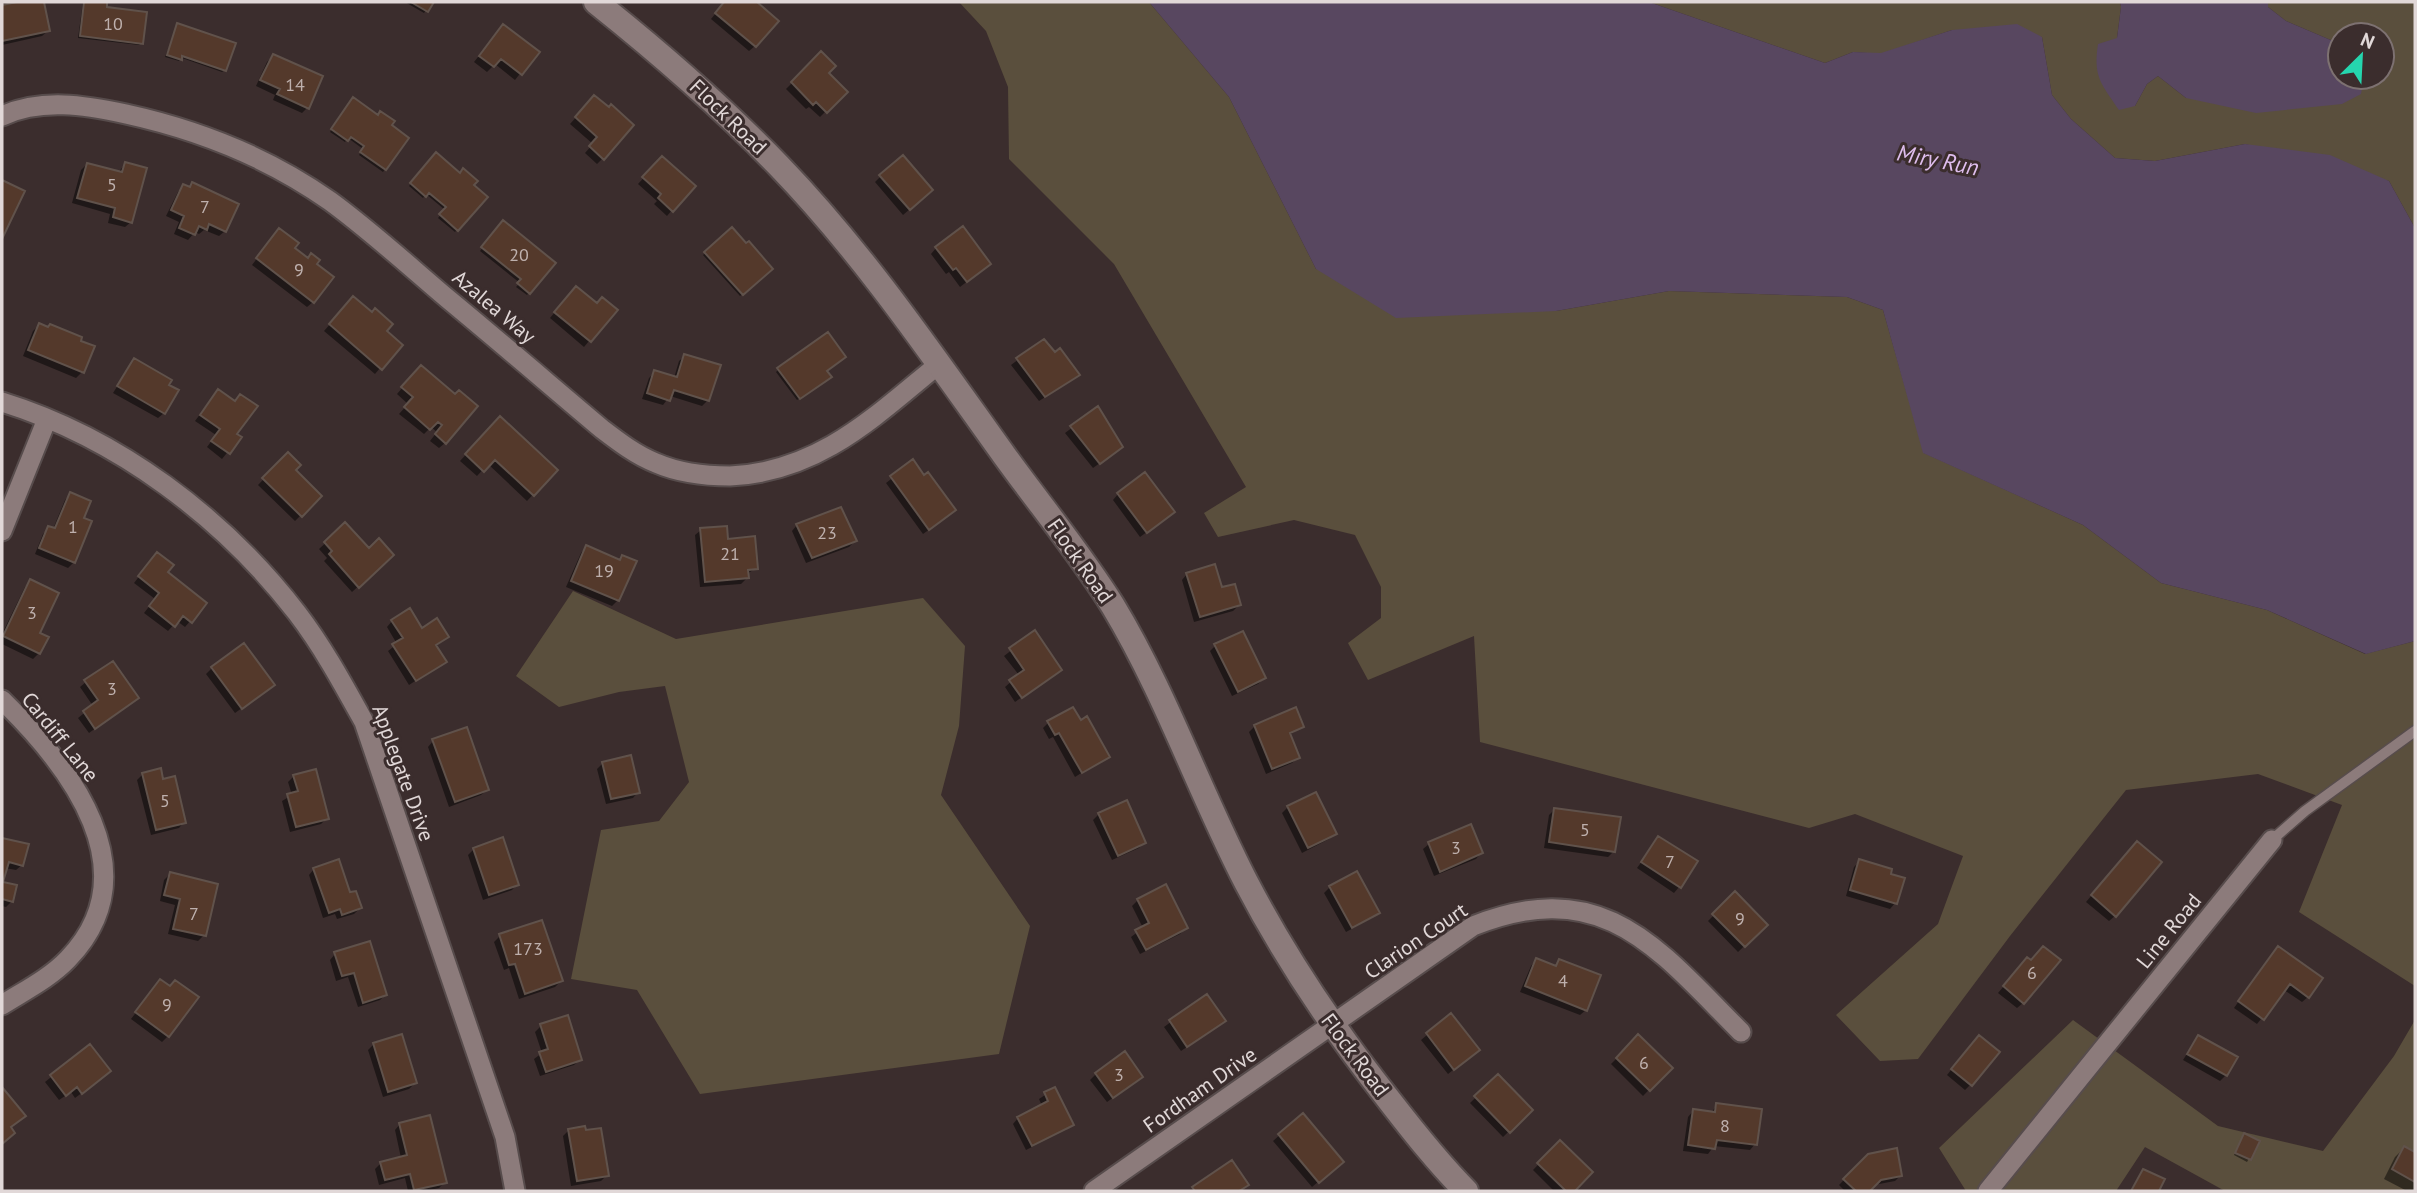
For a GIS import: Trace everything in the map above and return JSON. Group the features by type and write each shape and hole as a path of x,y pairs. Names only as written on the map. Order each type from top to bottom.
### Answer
{"street":[{"name":"Flock Road","path":"596,2 713,101 780,167 878,282 939,364 1113,606 1172,718 1245,881 1332,1026 1412,1129 1466,1191"},
{"name":"Azalea Way","path":"2,116 38,106 65,104 109,110 201,135 288,175 328,200 374,235 602,429 632,451 658,464 684,472 714,476 751,475 778,470 806,459 859,428 939,364"},
{"name":"Applegate Drive","path":"2,402 47,419 101,445 148,473 191,505 225,533 263,572 298,613 334,667 366,730 505,1136 515,1191"},
{"path":"2,531 47,419"},
{"name":"Cardiff Lane","path":"2,701 22,720 57,762 82,801 96,827 102,849 104,875 98,911 82,943 67,961 2,1005"},
{"name":"Line Road","path":"1988,1191 2272,840"},
{"name":"Clarion Court","path":"1332,1026 1473,926 1500,915 1559,909 1587,913 1613,921 1639,935 1662,953 1741,1032"},
{"name":"Fordham Drive","path":"1094,1191 1332,1026"}],"lane":[{"name":"Line Road","path":"2272,840 2305,811 2415,731"}],"shaded area":[{"path":"959,2 1149,2 1229,97 1316,269 1556,311 1669,291 1847,297 1883,310 1924,453 2083,525 2161,583 2267,610 2365,654 2415,641 2415,986 2299,912 2342,805 2258,774 2126,790 2010,936 1918,1059 1880,1061 1836,1015 1938,924 1963,856 1855,814 1809,828 1480,742 1474,636 1368,680 1348,643 1381,618 1381,587 1355,535 1294,520 1218,537 1204,513 1246,487 1114,264 1009,159 1008,87 986,31"},
{"path":"1649,2 2120,2 2117,38 2135,106 2147,84 2158,76 2186,98 2396,91 2396,21 2326,21 2326,38 2286,21 2268,7 2268,2 2415,2 2415,228 2389,181 2245,144 2155,161 2115,158 2071,119 2052,95 2042,37 1952,30 1881,54 1853,52 1825,63"},
{"path":"573,591 676,639 923,598 965,646 959,726 941,795 1030,926 999,1054 700,1094 637,990 571,979 601,830 659,821 689,782 665,686 619,692 559,707 516,676"},
{"path":"2073,1020 2218,1126 2323,1151 2394,1056 2415,1020 2415,1191 2225,1191 2145,1147 2116,1191 1966,1191 1939,1148"}],"water":[{"name":"Miry Run","path":"1149,2 1649,2 1825,63 1853,52 1881,53 1952,30 2017,24 2042,37 2052,95 2071,119 2115,158 2155,161 2245,144 2330,155 2389,181 2415,228 2415,641 2366,654 2267,610 2161,583 2083,525 1923,453 1883,310 1847,297 1669,291 1556,311 1396,318 1316,269 1229,97"},
{"path":"2120,2 2268,2 2268,7 2286,21 2326,38 2326,91 2362,91 2361,94 2342,104 2256,113 2186,98 2158,76 2147,84 2135,106 2119,110 2100,79 2097,55 2098,44 2117,38"}],"building":[{"path":"44,2 50,31 2,41 2,5"},
{"path":"84,2 107,2 107,7 147,12 143,44 80,36"},
{"path":"411,2 434,2 428,12"},
{"path":"724,2 757,2 779,21 756,47 715,13"},
{"path":"177,23 236,43 226,71 182,56 182,60 167,55"},
{"path":"503,24 540,52 522,75 501,59 494,67 479,56"},
{"path":"821,51 836,66 829,73 848,92 827,113 816,102 813,105 791,82"},
{"path":"273,54 323,76 309,109 277,94 280,89 260,80"},
{"path":"594,95 609,107 611,104 634,125 604,160 589,146 597,137 575,117"},
{"path":"353,97 378,115 380,111 395,121 392,125 409,138 386,170 360,152 364,146 351,137 348,141 331,129"},
{"path":"436,152 460,173 463,168 478,181 474,185 488,197 458,231 439,214 446,207 429,193 426,197 410,183"},
{"path":"903,155 933,190 910,210 879,175"},
{"path":"662,156 696,186 673,212 658,198 661,194 642,177"},
{"path":"125,162 147,168 132,223 113,217 115,208 77,198 87,163 122,172"},
{"path":"2,180 25,191 2,239"},
{"path":"192,182 239,204 226,232 209,224 207,230 199,226 195,235 179,228 184,216 171,210 183,184 190,187"},
{"path":"503,220 556,263 530,294 517,283 521,279 481,247"},
{"path":"963,226 991,264 967,282 956,268 953,270 935,247"},
{"path":"732,227 746,243 749,241 773,269 743,295 704,252"},
{"path":"279,228 299,243 295,248 308,258 311,253 320,260 317,264 334,277 314,303 256,258"},
{"path":"576,286 597,303 602,297 618,310 591,342 554,312"},
{"path":"353,296 372,312 375,308 393,324 387,331 403,345 382,370 329,324"},
{"path":"39,323 48,327 50,324 82,337 81,341 95,346 84,373 28,350"},
{"path":"828,332 846,357 827,371 832,377 800,399 777,368"},
{"path":"1044,339 1055,352 1060,348 1080,375 1045,397 1016,358"},
{"path":"684,354 721,365 709,401 674,390 670,401 647,393 654,370 677,377"},
{"path":"134,358 172,380 169,385 179,390 165,414 117,386"},
{"path":"421,365 455,394 459,390 478,406 446,444 435,434 442,425 438,422 430,430 404,407 413,397 401,387"},
{"path":"218,389 235,401 240,394 258,406 237,434 242,437 230,454 211,441 220,429 200,415"},
{"path":"1098,406 1123,447 1100,464 1070,426"},
{"path":"500,416 558,470 534,496 495,460 484,472 465,454"},
{"path":"288,452 301,465 296,470 322,496 302,517 262,478"},
{"path":"913,459 924,475 928,472 956,510 929,530 890,476"},
{"path":"1145,472 1175,512 1147,533 1117,493"},
{"path":"70,492 91,501 84,518 92,521 75,563 39,548 48,526 55,528"},
{"path":"841,507 857,541 812,558 796,524"},
{"path":"345,522 369,548 379,538 394,555 359,588 329,554 332,551 324,542"},
{"path":"727,526 728,539 755,536 758,569 748,570 749,578 705,582 700,528"},
{"path":"586,545 620,560 622,555 637,561 619,601 571,581"},
{"path":"157,552 174,565 168,572 207,603 192,623 183,616 175,627 149,606 159,593 138,576"},
{"path":"1215,564 1222,587 1235,584 1241,605 1200,617 1186,573"},
{"path":"30,579 59,593 40,633 49,637 40,654 3,636"},
{"path":"410,608 422,628 437,618 449,637 436,645 447,662 416,681 392,644 403,638 391,620"},
{"path":"1035,630 1062,670 1022,698 1009,680 1024,670 1009,648"},
{"path":"1243,631 1266,678 1238,692 1214,644"},
{"path":"244,643 275,685 242,709 211,667"},
{"path":"113,661 139,698 95,729 83,711 98,700 84,680"},
{"path":"1073,707 1081,720 1087,716 1110,757 1082,773 1059,733 1055,735 1047,721"},
{"path":"1296,707 1304,727 1290,733 1300,758 1272,769 1254,725"},
{"path":"467,727 489,790 455,802 432,739"},
{"path":"631,755 640,793 611,799 602,762"},
{"path":"161,768 163,779 175,776 186,823 156,830 142,773"},
{"path":"316,769 329,819 296,827 287,794 298,791 293,775"},
{"path":"1316,792 1337,834 1308,848 1287,806"},
{"path":"1127,800 1146,843 1118,856 1098,813"},
{"path":"1554,808 1621,817 1615,852 1549,842"},
{"path":"1471,824 1483,853 1440,872 1428,842"},
{"path":"1658,836 1698,861 1681,888 1641,862"},
{"path":"503,837 519,885 489,895 473,848"},
{"path":"2,838 29,844 23,866 9,862 3,882 17,885 13,902 2,899"},
{"path":"2137,841 2162,862 2116,917 2091,895"},
{"path":"339,859 350,892 356,891 362,908 342,915 340,909 329,913 313,868"},
{"path":"1859,859 1892,869 1891,874 1905,878 1897,904 1850,890"},
{"path":"1357,871 1380,913 1352,928 1329,886"},
{"path":"170,872 218,884 206,936 173,929 180,899 164,895"},
{"path":"1166,884 1188,928 1146,950 1135,930 1149,923 1137,899"},
{"path":"1735,891 1768,925 1745,947 1712,914"},
{"path":"542,920 563,981 525,994 515,964 509,965 499,934"},
{"path":"370,941 387,995 363,1003 354,973 342,976 334,952"},
{"path":"2043,946 2061,960 2024,1004 2003,986 2027,957 2031,960"},
{"path":"2278,946 2323,978 2309,998 2290,984 2264,1020 2238,1001"},
{"path":"1536,958 1556,966 1559,959 1601,975 1587,1011 1525,986"},
{"path":"160,979 170,986 175,980 199,997 169,1037 135,1012"},
{"path":"1207,994 1226,1021 1187,1047 1169,1020"},
{"path":"1451,1013 1480,1050 1454,1070 1426,1033"},
{"path":"568,1015 582,1060 546,1072 539,1052 548,1049 540,1024"},
{"path":"402,1034 417,1083 388,1092 373,1043"},
{"path":"1638,1034 1673,1068 1650,1091 1616,1058"},
{"path":"1979,1035 2000,1052 1972,1086 1951,1069"},
{"path":"2198,1035 2238,1057 2227,1076 2187,1054"},
{"path":"90,1044 111,1071 82,1094 77,1087 66,1096 50,1075"},
{"path":"1125,1051 1143,1077 1113,1098 1095,1073"},
{"path":"1498,1074 1533,1110 1510,1133 1474,1096"},
{"path":"2,1087 26,1116 11,1127 15,1133 2,1144"},
{"path":"1055,1087 1074,1125 1032,1146 1017,1117 1048,1101 1044,1092"},
{"path":"1716,1103 1762,1109 1757,1145 1717,1140 1715,1149 1688,1145 1693,1109 1715,1112"},
{"path":"1303,1113 1344,1162 1319,1183 1278,1134"},
{"path":"430,1115 447,1183 414,1190 410,1174 385,1180 380,1162 407,1155 399,1123"},
{"path":"585,1126 586,1130 601,1128 609,1176 577,1181 568,1129"},
{"path":"2244,1133 2260,1141 2251,1160 2235,1153"},
{"path":"1560,1140 1593,1172 1575,1191 1566,1191 1537,1163"},
{"path":"2404,1146 2415,1152 2415,1182 2392,1169"},
{"path":"1897,1148 1902,1176 1881,1180 1870,1191 1856,1191 1843,1179 1868,1154"},
{"path":"1232,1160 1249,1185 1239,1191 1195,1191 1192,1187"},
{"path":"2143,1169 2165,1179 2159,1191 2131,1191"}]}
